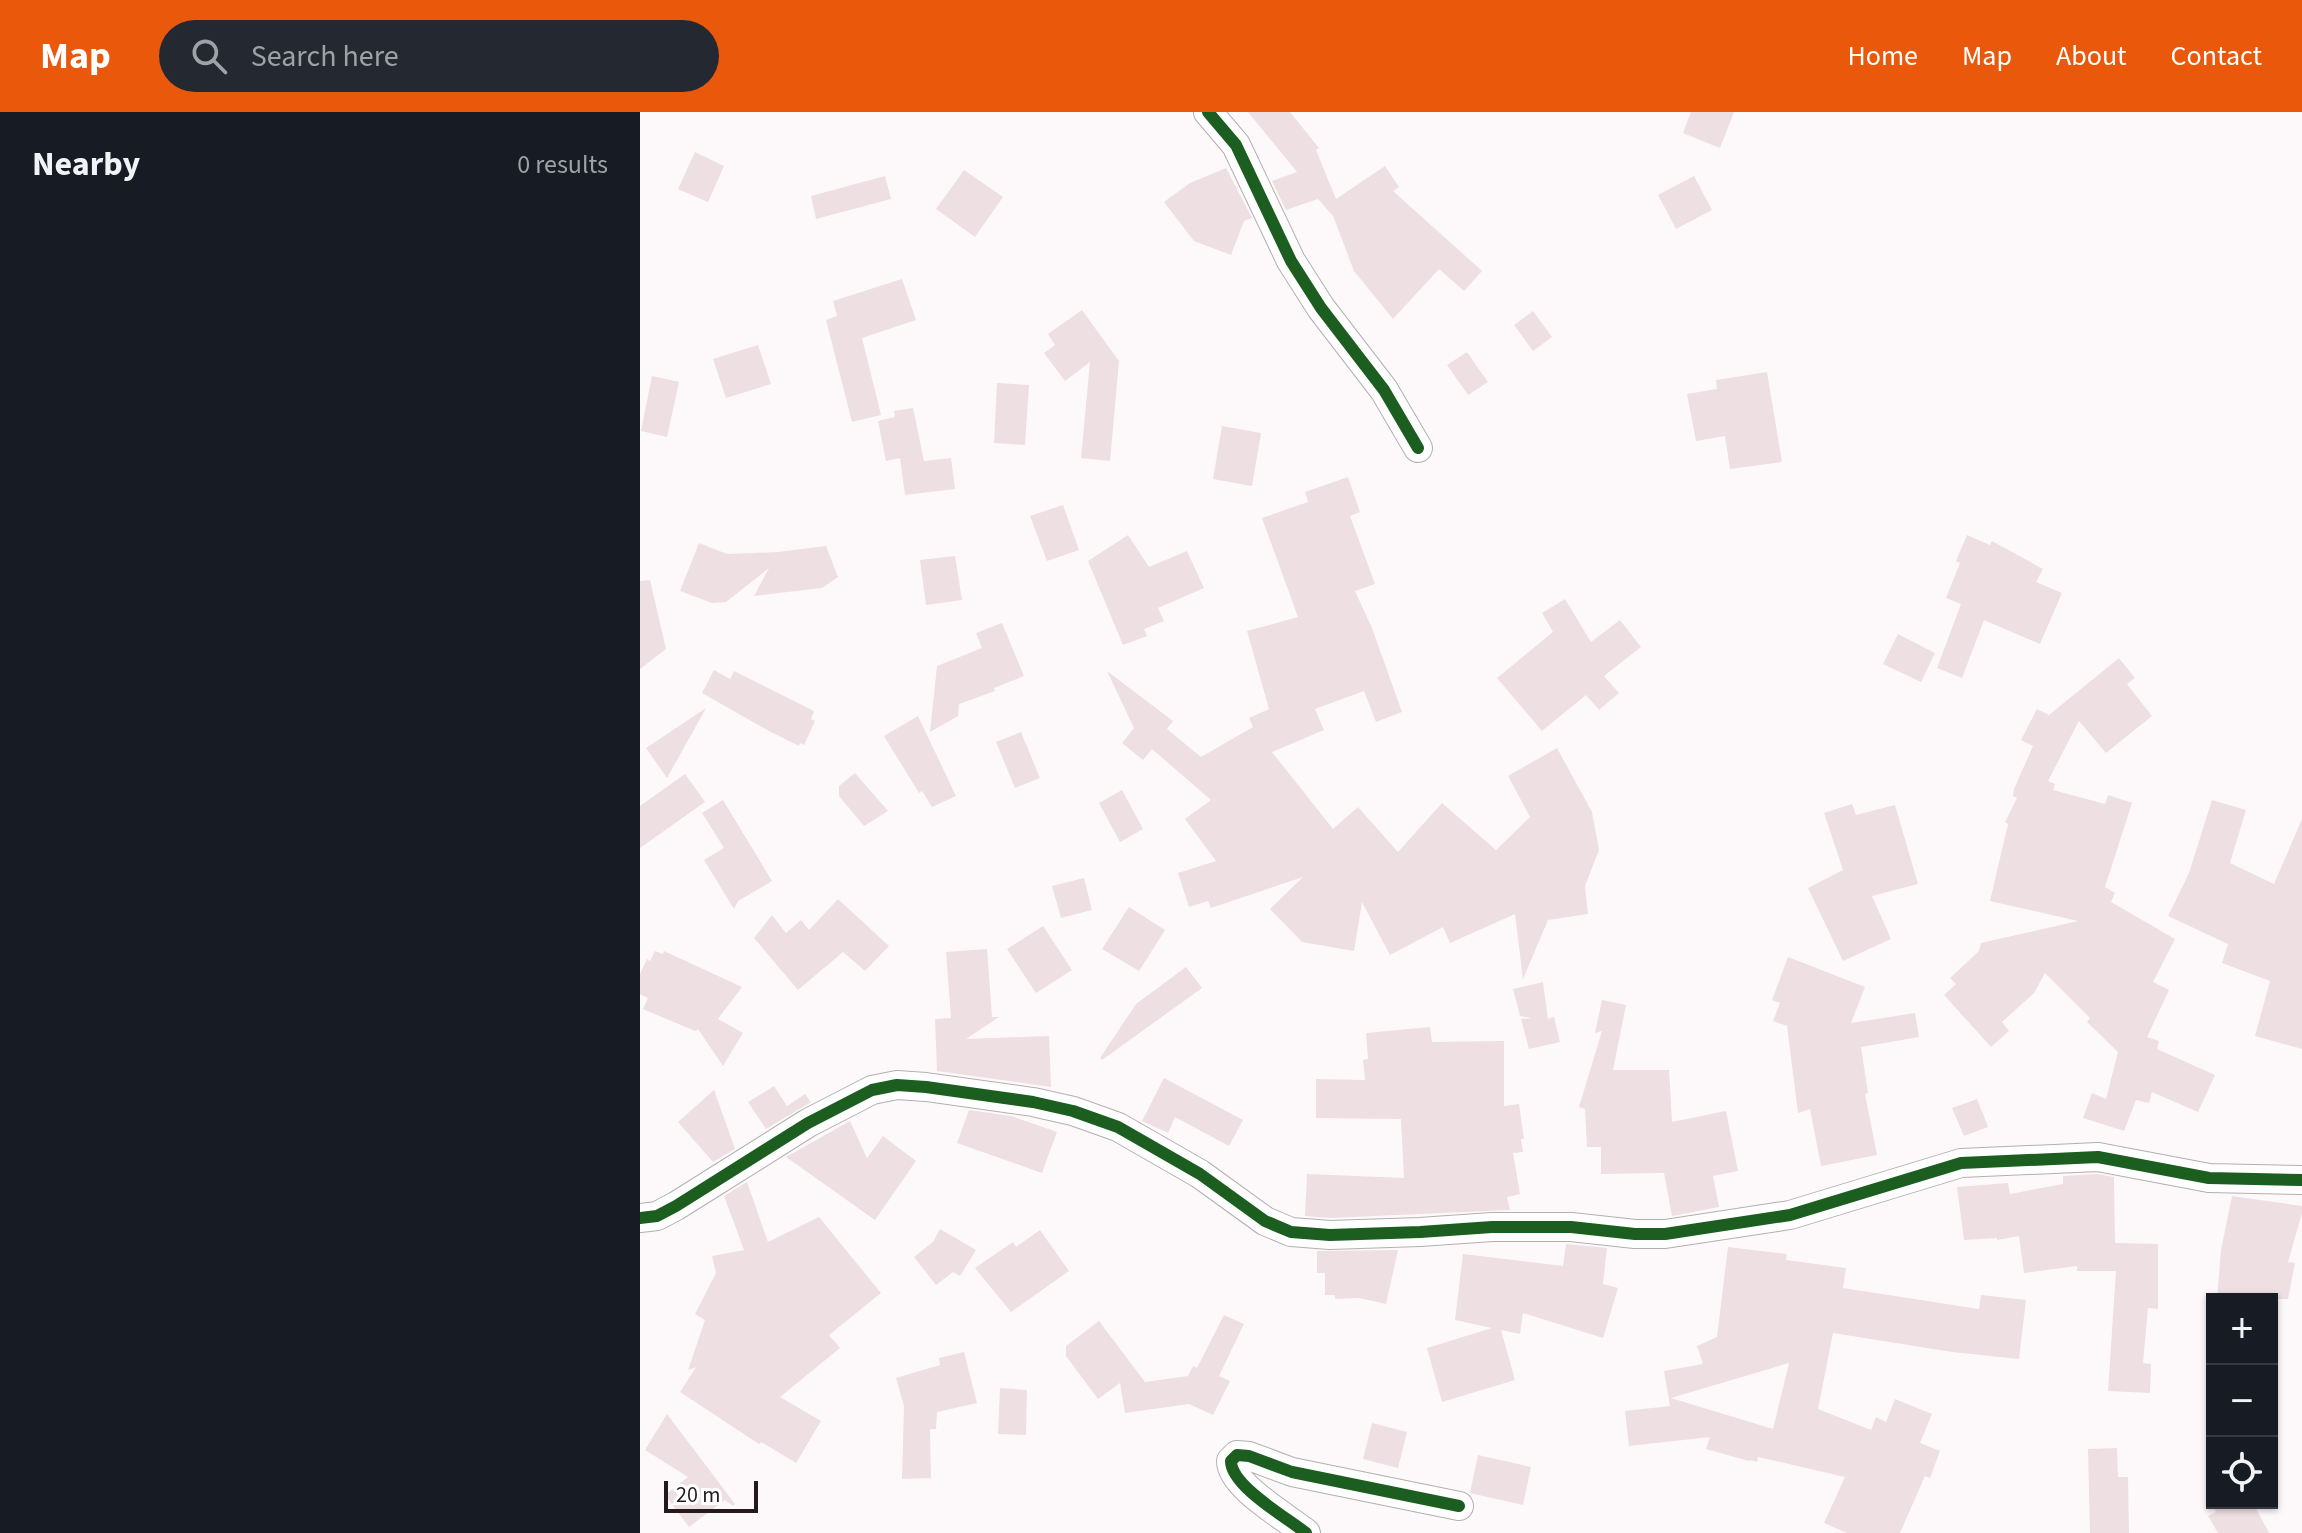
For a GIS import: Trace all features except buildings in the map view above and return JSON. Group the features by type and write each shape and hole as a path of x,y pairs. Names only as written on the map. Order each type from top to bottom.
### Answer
{"street":[{"path":"1208,112 1236,145 1298,273 1384,390 1418,448"},
{"path":"640,1218 657,1216 676,1206 808,1123 872,1090 897,1085 1033,1102 1073,1111 1118,1127 1200,1174 1265,1221 1291,1232 1330,1235 1492,1227 1571,1227 1665,1234 1790,1215 1961,1163 2098,1157 2209,1178 2302,1180"},
{"path":"1306,1533 1246,1489 1231,1470 1231,1461 1237,1455 1249,1456 1292,1472 1459,1506"}],"cycle path":[{"path":"1208,112 1236,145 1291,261 1321,308 1384,390 1418,448"},
{"path":"640,1218 657,1216 676,1206 808,1123 872,1090 897,1085 1033,1102 1073,1111 1118,1127 1200,1174 1265,1221 1291,1232 1330,1235 1492,1227 1571,1227 1665,1234 1790,1215 1961,1163 2098,1157 2209,1178 2302,1180"},
{"path":"1306,1533 1240,1481 1231,1461 1237,1455 1249,1456 1292,1472 1459,1506"}]}
